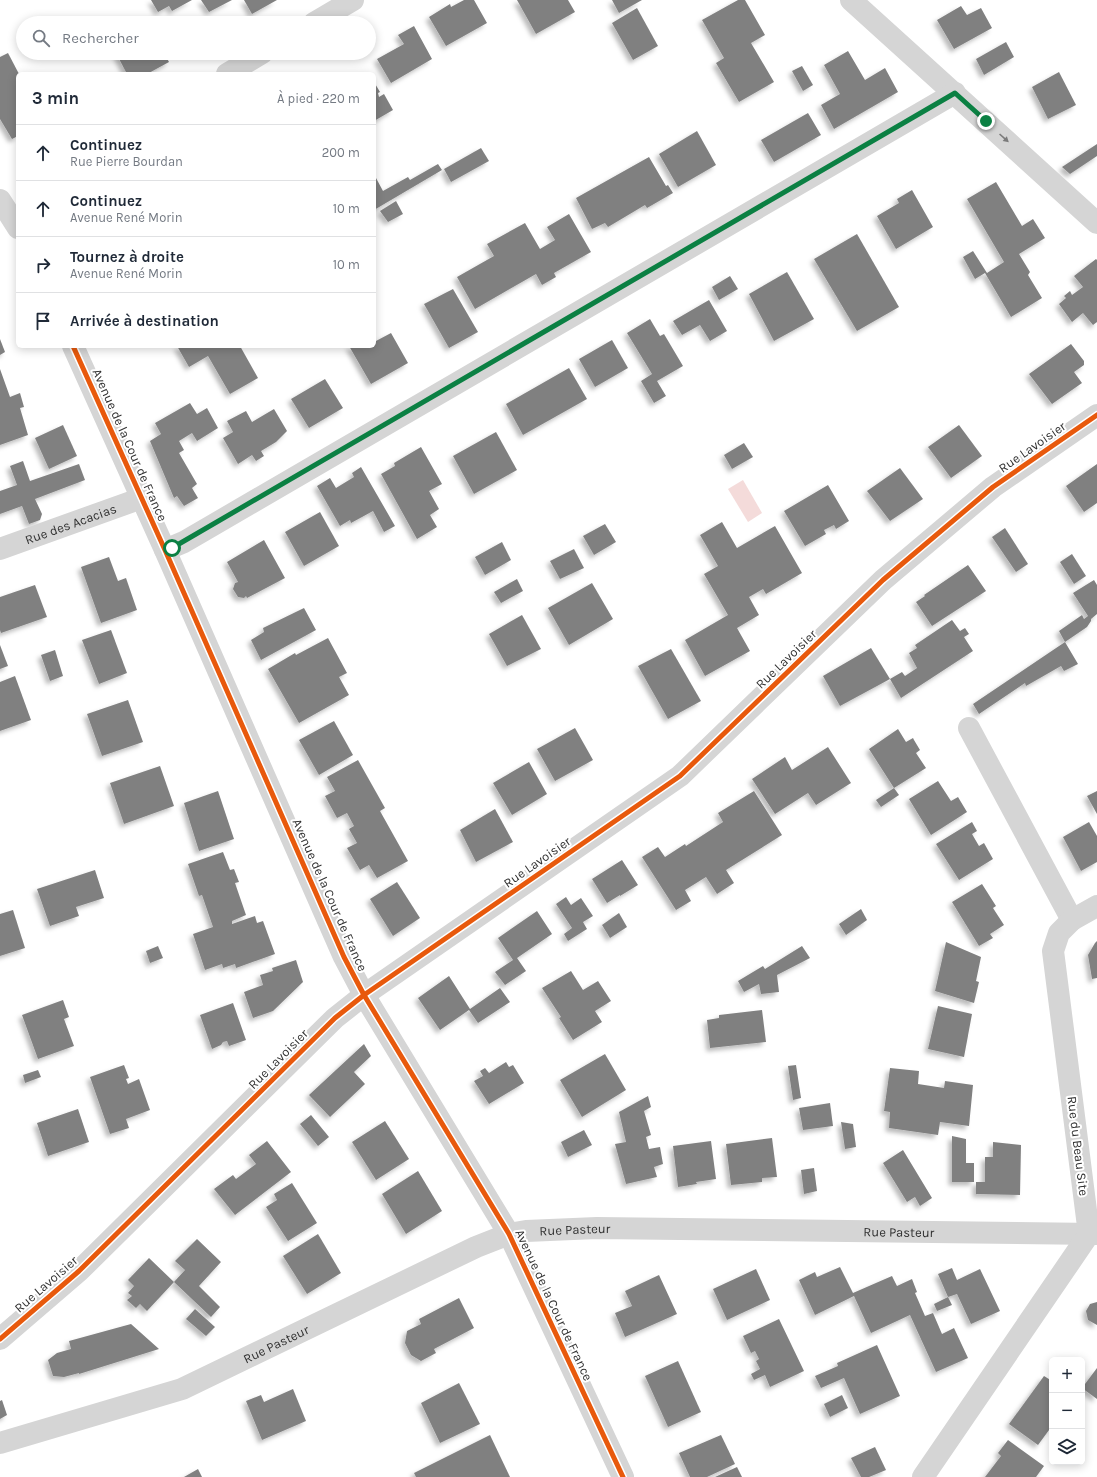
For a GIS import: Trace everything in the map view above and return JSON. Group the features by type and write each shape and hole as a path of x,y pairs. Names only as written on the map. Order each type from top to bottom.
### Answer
{"street":[{"path":"326,16 353,0"},
{"path":"851,0 1097,223"},
{"path":"230,72 250,60"},
{"path":"165,550 184,542 955,93"},
{"path":"7,200 16,223"},
{"name":"Avenue de la Cour de France","path":"75,348 344,957 364,995 509,1234 623,1477"},
{"name":"Rue Lavoisier","path":"0,1339 79,1271 335,1018 364,995 680,776 883,580 993,487 1097,415"},
{"name":"Rue des Acacias","path":"0,549 142,498"},
{"path":"969,728 1072,920"},
{"name":"Rue du Beau Site","path":"1093,1234 1053,951 1059,933 1072,920 1097,906"},
{"name":"Rue Pasteur","path":"0,1443 182,1389 476,1247 509,1234 526,1231 597,1228 1093,1234"},
{"path":"923,1477 1093,1234"}],"shaded area":[{"path":"743,480 762,513 748,522 728,489"}],"building":[{"path":"151,0 192,0 172,11 169,6 158,12"},
{"path":"201,0 232,0 209,12"},
{"path":"244,0 277,0 252,14"},
{"path":"464,0 474,0 487,23 446,46 429,17 450,4 451,7"},
{"path":"517,0 568,0 575,12 536,34"},
{"path":"612,0 642,0 619,13"},
{"path":"738,0 745,0 765,35 751,43 774,82 739,102 716,63 724,58 702,20"},
{"path":"961,6 967,15 981,8 992,28 954,49 937,20"},
{"path":"637,8 658,46 633,60 612,23"},
{"path":"414,26 432,59 391,83 377,59 404,44 398,35"},
{"path":"1006,42 1014,57 984,75 976,59"},
{"path":"848,51 865,80 885,68 898,92 834,129 821,105 840,94 824,65"},
{"path":"8,53 18,72 16,72 16,137 12,139 0,119 0,57"},
{"path":"120,60 168,60 169,62 151,72 126,72"},
{"path":"802,66 813,85 803,91 792,71"},
{"path":"1059,72 1076,105 1048,119 1032,87"},
{"path":"376,85 380,92 378,93 379,97 384,94 393,110 376,120"},
{"path":"808,113 821,135 774,162 761,140"},
{"path":"697,131 716,165 678,187 659,154"},
{"path":"1097,144 1097,156 1070,174 1062,167"},
{"path":"481,148 489,161 451,182 444,169"},
{"path":"649,157 666,186 668,185 673,193 647,208 645,205 608,227 605,223 592,229 576,198"},
{"path":"438,164 442,170 376,209 376,178 383,191 408,177 410,180"},
{"path":"996,182 1022,226 1033,219 1045,238 1019,254 1030,272 1028,275 1042,298 1011,317 985,273 975,279 963,257 973,251 987,273 1004,262 967,199"},
{"path":"912,190 933,227 896,249 877,216 899,203 897,199"},
{"path":"396,201 403,214 388,222 380,211"},
{"path":"569,214 591,252 554,273 556,277 542,285 536,274 475,309 457,277 494,256 487,244 525,223 540,249 555,240 547,227"},
{"path":"857,234 899,307 857,331 814,259"},
{"path":"1096,259 1097,322 1093,325 1083,313 1072,322 1059,304 1066,298 1064,296 1070,291 1072,295 1083,287 1074,276"},
{"path":"787,272 814,319 774,341 749,294"},
{"path":"730,276 738,289 719,300 712,287"},
{"path":"453,289 478,332 449,348 424,304"},
{"path":"709,300 727,331 710,341 700,325 682,335 673,321"},
{"path":"650,319 660,336 664,334 683,366 657,381 666,396 654,403 641,381 652,374 627,333"},
{"path":"391,333 408,363 371,384 350,348 376,348 376,341"},
{"path":"0,339 5,352 0,355"},
{"path":"612,340 628,368 595,387 579,359"},
{"path":"1071,344 1084,361 1084,365 1074,372 1082,383 1052,404 1029,374"},
{"path":"178,348 241,348 258,378 230,394 208,356 189,367"},
{"path":"569,368 587,399 523,435 506,404"},
{"path":"0,369 10,397 20,393 24,407 20,408 28,435 0,445"},
{"path":"325,379 343,408 309,428 291,399"},
{"path":"190,403 197,414 207,408 218,428 197,441 192,433 179,441 184,450 179,453 197,484 192,488 198,498 184,506 177,496 174,498 150,441 161,434 155,423"},
{"path":"274,409 287,431 276,442 261,451 264,456 256,461 252,455 238,464 223,438 233,432 227,421 246,411 252,422"},
{"path":"63,425 77,456 49,469 35,438"},
{"path":"959,425 982,456 951,478 928,447"},
{"path":"496,432 517,470 474,494 453,456"},
{"path":"744,443 753,457 732,469 724,455"},
{"path":"421,447 442,484 429,491 439,509 430,515 437,527 417,539 381,474 395,466 394,463"},
{"path":"23,461 30,481 79,464 85,480 35,499 42,514 40,520 29,524 22,506 0,514 0,491 17,485 10,466"},
{"path":"1097,464 1097,503 1084,512 1066,486"},
{"path":"361,467 395,526 384,532 373,511 351,523 350,520 340,526 317,486 330,478 336,488 354,477 352,473"},
{"path":"900,468 923,499 890,521 867,491"},
{"path":"828,485 849,521 836,529 834,525 824,530 826,534 805,546 784,511"},
{"path":"320,512 339,546 304,566 285,532"},
{"path":"722,522 737,548 775,526 802,573 766,594 763,589 749,597 759,615 737,628 750,651 705,676 685,640 728,615 704,574 718,566 700,535"},
{"path":"605,524 616,542 594,555 583,536"},
{"path":"1005,528 1028,564 1016,572 992,537"},
{"path":"264,540 285,578 247,598 246,596 244,598 238,597 233,589 235,583 238,582 227,562"},
{"path":"502,542 511,560 485,575 475,557"},
{"path":"574,549 584,568 560,579 550,561"},
{"path":"1072,554 1086,576 1074,584 1060,562"},
{"path":"109,557 118,581 126,578 137,610 101,623 81,567"},
{"path":"968,565 986,591 932,626 916,602"},
{"path":"517,579 523,591 501,603 494,592"},
{"path":"1094,580 1097,585 1097,614 1091,619 1087,627 1065,642 1059,631 1082,615 1084,619 1088,616 1073,593"},
{"path":"592,583 613,619 569,645 548,608"},
{"path":"35,585 47,617 1,633 0,597"},
{"path":"304,608 316,630 261,660 251,640 264,632 263,628"},
{"path":"522,615 541,649 507,666 489,634"},
{"path":"952,620 960,631 965,628 969,634 964,637 973,651 901,698 890,679 902,672 905,676 917,668 909,653 917,648 915,645"},
{"path":"111,630 127,673 99,684 82,640"},
{"path":"328,638 347,673 339,677 349,695 299,723 268,669 295,653 296,655"},
{"path":"1065,642 1078,664 1064,671 1061,666 1026,686 1025,683 979,714 973,704"},
{"path":"0,645 8,666 0,669"},
{"path":"871,648 890,679 840,706 823,676"},
{"path":"671,649 701,701 668,719 638,666"},
{"path":"55,650 63,676 50,681 41,655"},
{"path":"15,676 31,720 0,731 0,682"},
{"path":"128,700 143,742 102,756 87,714"},
{"path":"334,721 353,755 319,775 299,740"},
{"path":"575,728 593,760 555,781 537,749"},
{"path":"898,729 906,742 913,738 920,750 916,753 926,768 894,788 869,749"},
{"path":"828,747 851,783 816,805 808,793 775,814 752,779 785,757 792,770"},
{"path":"358,760 385,808 380,811 408,861 377,878 369,865 360,870 347,848 357,843 349,829 354,826 347,813 337,818 325,796 335,791 327,777"},
{"path":"529,762 547,794 512,815 493,783"},
{"path":"160,766 174,806 124,824 110,783"},
{"path":"938,781 951,801 958,797 967,812 931,835 909,799"},
{"path":"894,788 899,795 881,807 876,800"},
{"path":"218,791 234,839 199,851 184,803"},
{"path":"754,791 782,835 726,870 734,883 717,894 706,877 685,890 691,901 676,910 642,857 658,847 665,857 685,844 686,846 723,822 718,813"},
{"path":"1097,791 1097,814 1087,796"},
{"path":"495,809 513,842 476,862 460,830"},
{"path":"972,822 977,831 972,834 979,846 984,843 993,859 959,880 936,844"},
{"path":"1089,822 1097,836 1097,862 1081,871 1063,837"},
{"path":"223,852 230,870 234,869 239,882 235,883 246,915 232,921 232,924 255,916 257,923 263,921 275,954 236,968 235,964 223,968 222,964 205,970 193,934 213,927 202,895 199,896 188,864"},
{"path":"622,860 638,885 607,903 592,879"},
{"path":"95,870 104,898 76,907 79,916 50,926 37,889"},
{"path":"397,882 420,918 393,936 370,899"},
{"path":"982,884 996,906 993,908 1004,925 990,934 993,938 979,946 952,902"},
{"path":"566,897 571,905 581,898 593,916 583,922 587,929 568,941 564,934 572,928 556,904"},
{"path":"861,909 867,920 846,935 839,924"},
{"path":"13,910 25,948 0,956 0,914"},
{"path":"537,911 552,934 517,958 526,971 505,985 495,972 513,960 498,938"},
{"path":"619,913 627,927 610,938 602,925"},
{"path":"1097,941 1097,978 1092,979 1088,955"},
{"path":"946,942 981,957 976,981 979,982 974,1003 935,991"},
{"path":"158,946 163,958 150,963 146,951"},
{"path":"802,946 810,958 777,975 779,992 761,994 759,984 744,992 738,981 763,966 765,969"},
{"path":"296,960 303,982 273,1011 253,1018 244,992 263,985 260,975 273,971 272,968"},
{"path":"571,971 583,990 598,981 611,1001 595,1011 602,1022 573,1040 559,1018 561,1017 542,988"},
{"path":"449,976 470,1009 500,988 510,1002 478,1023 469,1010 440,1030 418,998"},
{"path":"63,1000 69,1017 64,1019 74,1046 38,1059 22,1015"},
{"path":"233,1003 246,1040 229,1046 227,1041 223,1042 221,1045 212,1049 200,1015"},
{"path":"938,1006 972,1014 964,1057 928,1049"},
{"path":"762,1010 766,1042 710,1048 707,1020 719,1018 719,1015"},
{"path":"364,1044 371,1056 354,1072 365,1084 330,1117 309,1095"},
{"path":"605,1054 626,1090 582,1117 560,1080"},
{"path":"506,1062 509,1067 513,1065 524,1083 489,1104 474,1081 483,1076 480,1071 485,1068 489,1073"},
{"path":"124,1065 129,1078 126,1079 128,1084 139,1079 150,1110 126,1119 129,1128 110,1134 90,1077"},
{"path":"796,1065 801,1098 793,1100 788,1066"},
{"path":"890,1068 919,1071 918,1084 944,1088 945,1081 973,1085 969,1126 940,1122 938,1135 889,1128 890,1112 884,1111"},
{"path":"38,1070 41,1077 25,1083 23,1075"},
{"path":"648,1096 651,1107 644,1111 651,1135 646,1137 649,1149 660,1147 663,1164 654,1167 657,1177 626,1184 615,1144 626,1142 619,1112"},
{"path":"830,1103 833,1126 803,1130 799,1108"},
{"path":"78,1109 89,1142 48,1156 37,1123"},
{"path":"311,1115 329,1137 318,1146 300,1124"},
{"path":"385,1121 409,1159 376,1180 352,1142"},
{"path":"841,1122 853,1124 856,1147 845,1149"},
{"path":"584,1130 592,1145 568,1157 561,1142"},
{"path":"952,1136 966,1139 966,1163 974,1163 974,1182 952,1182"},
{"path":"772,1138 777,1177 762,1178 762,1182 731,1185 726,1144"},
{"path":"267,1141 291,1172 235,1215 214,1189 233,1175 236,1179 256,1164 249,1155"},
{"path":"711,1141 716,1179 678,1187 673,1146"},
{"path":"993,1142 1021,1145 1020,1195 976,1194 976,1182 985,1182 985,1157 993,1157"},
{"path":"903,1150 932,1198 920,1206 915,1197 907,1202 883,1163"},
{"path":"814,1168 817,1191 804,1194 801,1170"},
{"path":"418,1171 442,1211 406,1234 382,1194"},
{"path":"292,1183 317,1223 288,1241 266,1207 277,1200 274,1194"},
{"path":"318,1234 341,1273 307,1294 283,1256"},
{"path":"197,1239 221,1262 199,1286 220,1307 211,1317 174,1282 185,1270 175,1261"},
{"path":"149,1258 174,1282 147,1311 140,1304 136,1308 127,1300 132,1296 128,1293 134,1286 128,1280"},
{"path":"840,1267 853,1293 892,1276 897,1286 912,1279 917,1292 915,1293 925,1316 933,1313 942,1334 954,1328 968,1358 936,1372 910,1315 871,1333 854,1296 815,1315 799,1280 815,1272 817,1277"},
{"path":"952,1268 957,1280 980,1269 1000,1311 971,1324 957,1294 948,1297 938,1274"},
{"path":"756,1269 770,1300 727,1320 713,1289"},
{"path":"659,1275 677,1314 625,1337 615,1313 632,1306 625,1291"},
{"path":"948,1297 952,1305 937,1311 934,1304"},
{"path":"459,1298 474,1328 434,1349 436,1353 421,1361 411,1355 405,1343 407,1331 421,1324 419,1319"},
{"path":"1097,1302 1097,1325 1088,1320 1086,1311 1090,1304"},
{"path":"195,1309 215,1327 206,1336 186,1319"},
{"path":"779,1319 804,1371 770,1387 765,1375 754,1380 751,1374 760,1369 756,1361 759,1359 755,1351 751,1353 743,1336"},
{"path":"131,1324 159,1349 79,1374 64,1377 53,1376 48,1360 57,1353 71,1349 69,1341"},
{"path":"877,1345 900,1396 860,1414 844,1378 821,1388 815,1376 838,1366 837,1363"},
{"path":"678,1361 701,1412 668,1427 645,1376"},
{"path":"1097,1368 1097,1399 1085,1390 1085,1384"},
{"path":"1044,1376 1049,1379 1049,1430 1038,1445 1009,1424"},
{"path":"459,1383 480,1424 440,1443 421,1403"},
{"path":"293,1389 306,1421 262,1440 246,1401 261,1395 264,1402"},
{"path":"842,1395 848,1408 830,1417 824,1404"},
{"path":"2,1400 7,1415 0,1419 0,1401"},
{"path":"490,1435 510,1477 416,1477 414,1473"},
{"path":"721,1435 735,1464 707,1477 690,1477 679,1453"},
{"path":"1008,1440 1044,1466 1036,1477 985,1477 1001,1456 998,1453"},
{"path":"875,1447 886,1470 869,1477 861,1477 851,1458"},
{"path":"737,1467 742,1477 715,1477"},
{"path":"198,1469 202,1477 184,1477"}],"cycle path":[{"path":"74,348 165,550 344,957 364,995 509,1234 623,1477"},
{"path":"0,1339 79,1271 335,1018 364,995 680,776 883,580 993,487 1097,415"}],"route":[{"path":"172,548 955,93 986,121"}]}
